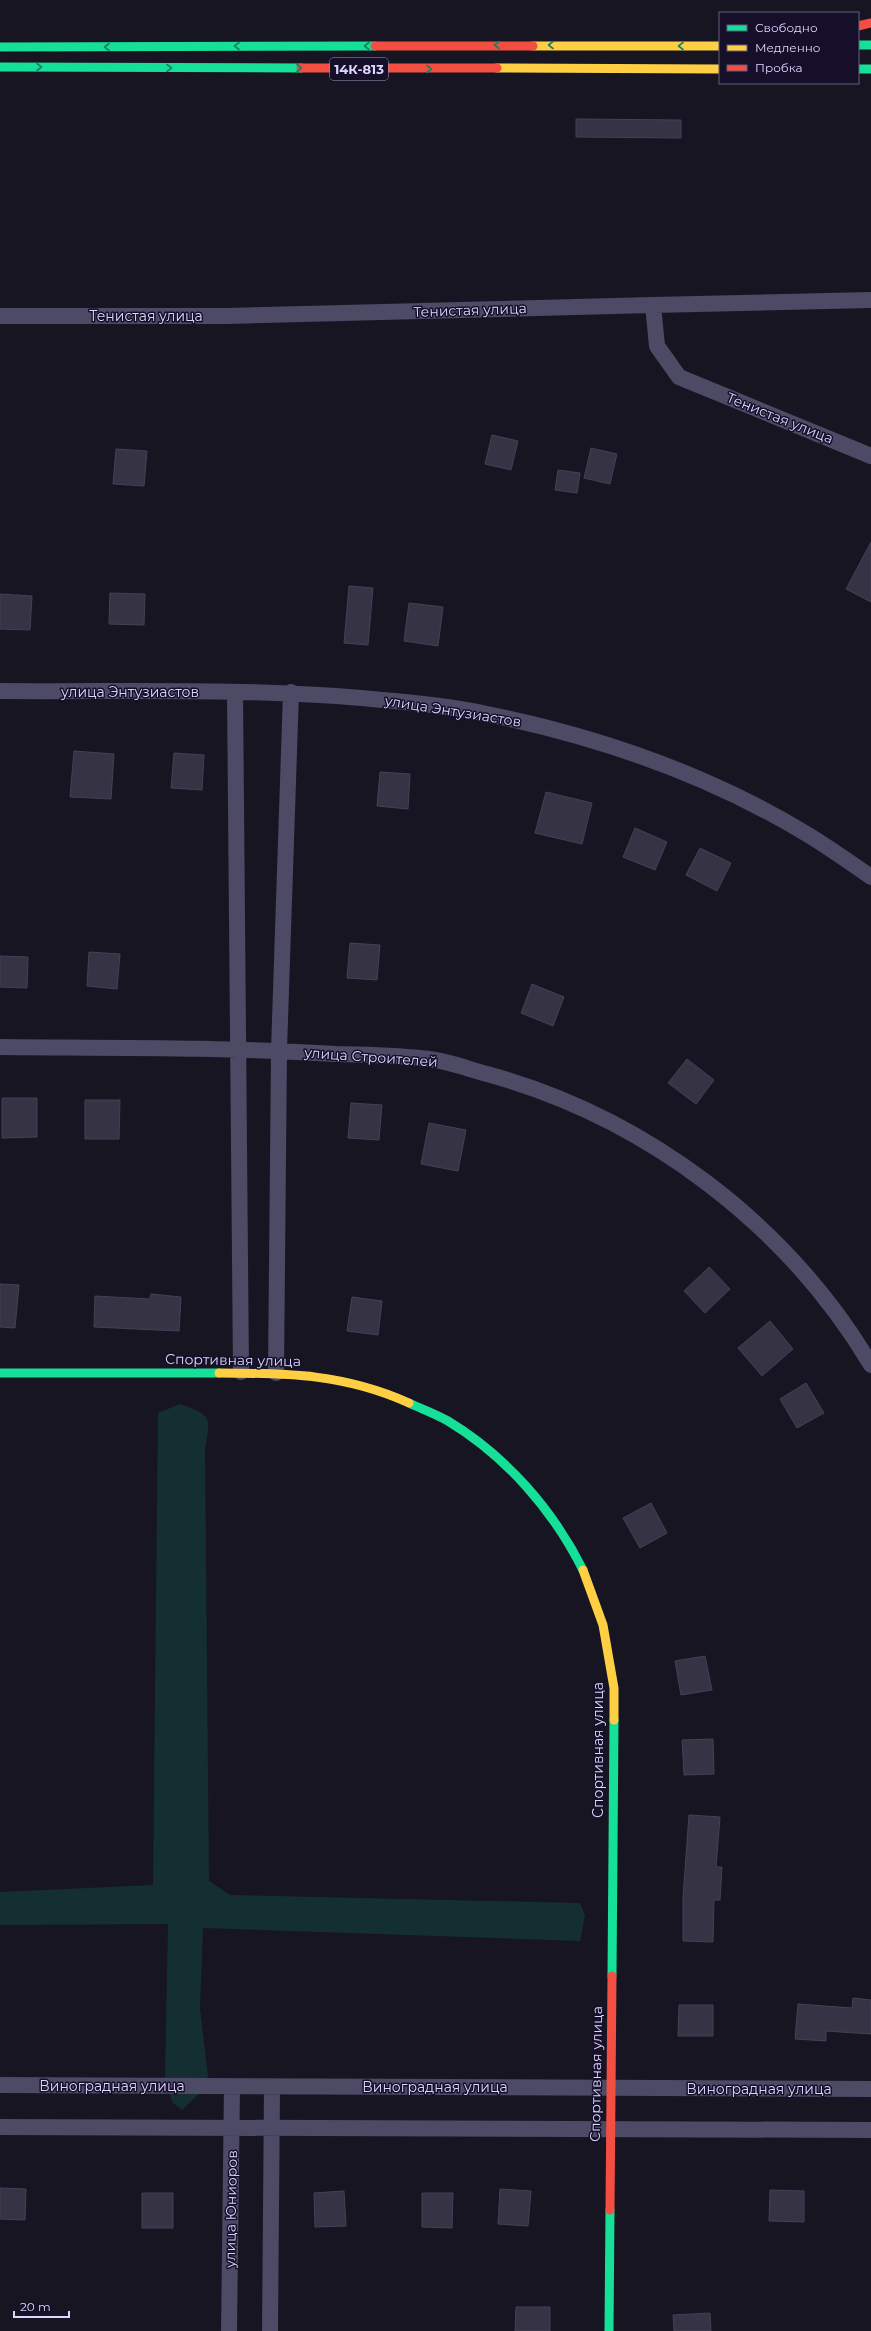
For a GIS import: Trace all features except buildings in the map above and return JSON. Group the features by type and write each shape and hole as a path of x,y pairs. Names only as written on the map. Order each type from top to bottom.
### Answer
{"main road":[{"path":"859,26 871,23"},
{"path":"859,45 871,45"},
{"name":"14К-813","path":"0,47 719,46"},
{"name":"14К-813","path":"0,67 719,69"},
{"path":"859,69 871,69"},
{"name":"Спортивная улица","path":"0,1372 276,1372 332,1378 380,1390 448,1421 507,1465 551,1515 583,1569 603,1625 614,1688 609,2331"}],"street":[{"path":"653,305 871,300"},
{"name":"Тенистая улица","path":"0,316 226,316 653,305 656,346 679,377 871,456"},
{"name":"улица Энтузиастов","path":"0,692 291,692 417,703 485,713 552,728 663,764 739,798 809,836 871,877"},
{"path":"235,692 241,1372"},
{"path":"276,1372 279,1050 291,692"},
{"name":"улица Строителей","path":"0,1047 279,1050 431,1059 526,1085 611,1121 689,1169 757,1225 817,1289 871,1365"},
{"name":"Виноградная улица","path":"0,2085 871,2089"},
{"name":"улица Юниоров","path":"229,2331 232,2086"},
{"path":"270,2331 272,2087"},
{"path":"0,2127 871,2130"}],"green space":[{"path":"180,1404 204,1415 208,1423 205,1449 209,1881 230,1895 580,1903 585,1915 580,1941 203,1928 200,2009 208,2076 203,2090 182,2110 172,2102 165,2077 168,1924 0,1925 0,1892 153,1885 158,1413"}],"traffic: fast":[{"path":"859,45 871,45"},
{"path":"0,47 375,46"},
{"path":"0,67 301,68"},
{"path":"859,69 871,69"},
{"path":"0,1373 219,1373"},
{"path":"409,1403 448,1421 469,1435 508,1468 526,1486 557,1526 583,1570"},
{"path":"612,1976 614,1720"},
{"path":"609,2331 610,2210"}],"traffic: slow":[{"path":"533,46 719,46"},
{"path":"497,68 719,69"},
{"path":"219,1373 316,1377 362,1386 385,1393 409,1403"},
{"path":"583,1570 603,1625 614,1688 614,1720"}],"traffic: jam":[{"path":"859,26 871,23"},
{"path":"375,46 533,46"},
{"path":"301,68 497,68"},
{"path":"610,2210 612,1976"}]}
